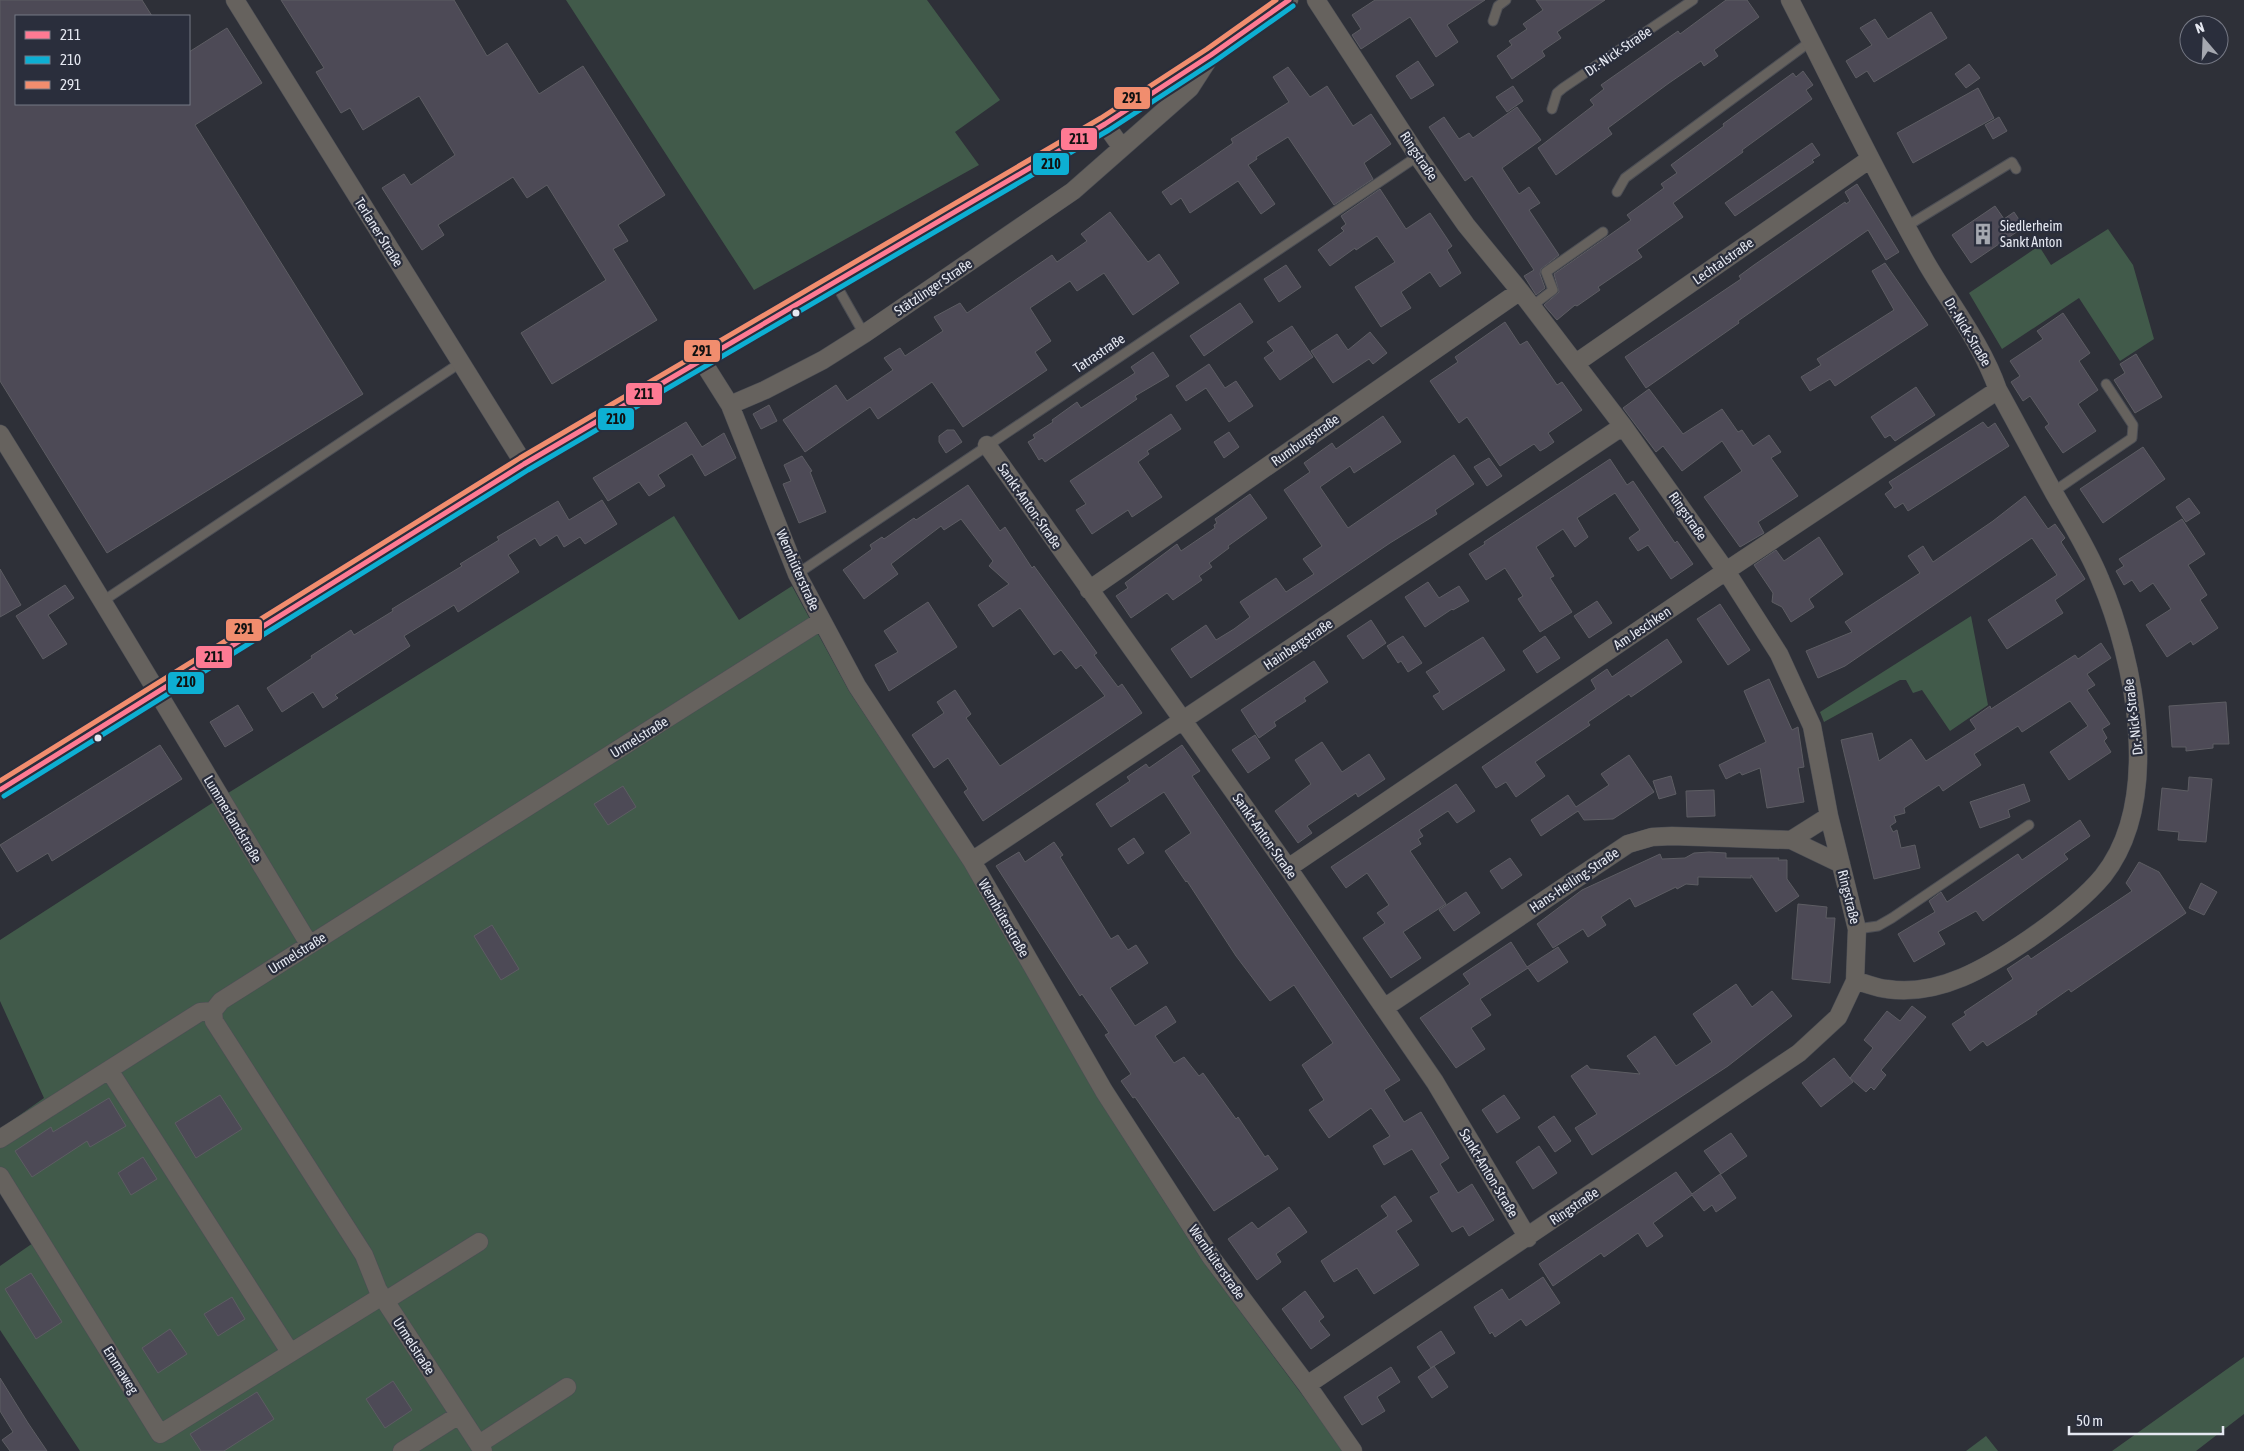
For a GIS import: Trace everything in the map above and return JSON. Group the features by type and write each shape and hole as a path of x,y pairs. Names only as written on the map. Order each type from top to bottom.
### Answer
{"street":[{"name":"Terlaner Straße","path":"235,0 524,464"},
{"name":"Stätzlinger Straße","path":"0,790 524,464 1104,124 1289,0"},
{"name":"Ringstraße","path":"1307,1385 1528,1238 1799,1053 1838,1017 1855,981 1857,929 1829,816 1812,726 1779,654 1726,571 1623,426 1532,306 1466,225 1418,156 1316,0"},
{"name":"Dr.-Nick-Straße","path":"1790,0 1870,159 1907,226 1990,366 1998,390 2100,580 2116,622 2130,682 2139,744 2138,780 2132,814 2121,845 2103,875 2076,903 2002,958 1966,977 1921,990 1887,989 1855,981"},
{"name":"Stätzlinger Straße","path":"730,405 765,390 823,360 1073,191 1190,88 1211,54"},
{"path":"1104,124 1122,148"},
{"name":"Lechtalstraße","path":"1576,363 1870,159"},
{"name":"Rumburgstraße","path":"1089,590 1520,291"},
{"name":"Wernhüterstraße","path":"702,358 730,405 797,574 857,686 972,861 1104,1091 1211,1257 1307,1385 1353,1451"},
{"name":"Am Jeschken","path":"1288,868 1726,571 1998,390"},
{"name":"Hainbergstraße","path":"972,861 1623,426"},
{"name":"Lummerlandstraße","path":"0,434 103,601 157,694 309,944"},
{"name":"Sankt-Anton-Straße","path":"987,445 1288,868 1435,1082 1528,1238"},
{"name":"Urmelstraße","path":"481,1448 383,1298 364,1255 214,1021 213,1011 221,1001 309,944 821,621"},
{"path":"1791,840 1829,816"},
{"name":"Hans-Heiling-Straße","path":"1384,1008 1592,866 1628,844 1652,837 1672,836 1791,840 1841,864"},
{"path":"0,1139 200,1012 213,1011"},
{"path":"109,1070 290,1352"},
{"name":"Emmaweg","path":"0,1176 160,1434 290,1352 479,1242"},
{"path":"481,1448 567,1388"},
{"path":"402,1451 459,1415"}],"lane":[{"path":"1493,21 1498,6 1506,0"},
{"name":"Dr.-Nick-Straße","path":"1552,109 1557,93 1693,0"},
{"path":"1617,192 1625,178 1811,41"},
{"name":"Tatrastraße","path":"797,574 1418,156"},
{"path":"1907,226 2012,162 2016,169"},
{"path":"1532,306 1553,290 1546,272 1603,232"},
{"path":"834,281 864,334"},
{"path":"103,601 460,363"},
{"path":"2053,492 2132,438 2133,425 2106,384"},
{"name":"Ringstraße","path":"1857,929 1878,926 2029,825"}],"green space":[{"path":"566,0 927,0 1000,100 955,132 979,165 754,290"},
{"path":"2108,229 2133,265 2154,339 2120,361 2079,298 2002,349 1969,293 2039,246 2051,265"},
{"path":"674,516 739,620 792,586 849,691 965,865 1114,1123 1202,1260 1344,1451 80,1451 0,1330 0,1266 33,1243 0,1189 0,1129 44,1098 0,1001 0,940 220,798"},
{"path":"1971,616 1988,705 1950,731 1922,690 1913,693 1906,680 1900,680 1824,722 1820,712"},
{"path":"2244,1357 2244,1414 2196,1451 2112,1451"},
{"path":"1986,1436 1998,1451 1966,1451"}],"building":[{"path":"0,0 142,0 151,15 15,15 15,105 190,105 190,51 227,28 262,83 195,125 363,394 107,553 0,381"},
{"path":"281,0 454,0 487,56 507,43 539,94 583,66 665,195 618,225 628,241 613,249 657,320 552,384 521,333 606,280 547,185 527,198 513,177 438,225 444,235 422,250 382,188 404,174 411,185 455,155 419,96 363,130 350,108 341,113 316,72 324,68"},
{"path":"1375,0 1485,0 1447,25 1458,42 1436,57 1410,17 1361,49 1352,35 1361,29 1352,15"},
{"path":"1536,0 1605,0 1557,32 1561,38 1542,51 1545,56 1512,79 1497,56 1512,45 1509,41 1527,29 1523,24 1543,10"},
{"path":"1726,0 1747,0 1759,17 1714,50 1718,56 1704,66 1701,61 1669,83 1608,128 1612,134 1556,175 1538,148 1594,105 1590,100 1604,89 1601,85 1678,31 1680,34"},
{"path":"1931,12 1947,38 1874,82 1867,71 1856,78 1846,61 1872,45 1860,28 1875,19 1888,39"},
{"path":"1418,61 1434,85 1411,99 1396,76"},
{"path":"1969,64 1980,78 1966,88 1955,74"},
{"path":"1288,67 1310,97 1327,86 1353,126 1371,114 1391,144 1364,163 1373,179 1334,205 1288,137 1256,157 1257,159 1248,165 1275,204 1261,214 1238,181 1190,213 1181,198 1171,205 1162,192 1233,143 1231,139 1289,102 1273,77"},
{"path":"1803,71 1813,85 1806,90 1812,99 1673,203 1683,217 1637,250 1642,257 1598,287 1600,290 1577,306 1575,305 1557,320 1544,305 1559,292 1554,274 1631,220 1627,215 1664,188 1661,184 1677,173 1671,165 1793,73 1796,77"},
{"path":"1513,86 1523,101 1507,112 1496,97"},
{"path":"1978,88 1994,118 1913,163 1897,133"},
{"path":"1517,107 1541,140 1502,168 1519,194 1529,187 1540,203 1529,210 1559,255 1541,269 1540,274 1545,288 1536,295 1524,276 1534,270 1472,176 1465,181 1429,127 1444,117 1459,139 1469,133 1473,138"},
{"path":"1999,117 2007,131 1993,139 1985,125"},
{"path":"1812,143 1820,155 1812,160 1814,162 1735,216 1725,203"},
{"path":"1857,184 1899,252 1886,260 1868,230 1646,388 1625,357 1741,279 1739,276 1845,202 1846,204 1850,201 1845,192"},
{"path":"1380,189 1406,229 1430,213 1452,246 1447,250 1461,273 1440,287 1430,272 1401,292 1411,308 1381,327 1355,287 1395,262 1377,236 1356,250 1355,248 1330,266 1318,250 1344,231 1341,228 1346,224 1341,216"},
{"name":"Siedlerheim Sankt Anton","path":"1995,206 2004,219 2014,212 2024,227 1971,263 1952,235"},
{"path":"1110,212 1148,262 1159,254 1179,283 1133,315 1104,273 1077,291 1070,281 1030,308 1051,341 1035,352 1047,370 963,427 932,382 878,419 870,407 805,452 783,420 836,385 847,401 893,370 884,358 900,348 905,356 943,331 934,317 960,303 967,313 1052,255 1057,262 1087,241 1081,234"},
{"path":"1885,263 1928,325 1835,386 1830,379 1810,391 1801,377 1821,365 1817,359 1894,310 1872,271"},
{"path":"1286,265 1301,287 1279,302 1264,279"},
{"path":"1240,303 1253,322 1204,356 1190,336"},
{"path":"2063,313 2090,353 2079,361 2098,390 2078,404 2096,431 2063,453 2045,427 2049,424 2030,396 2023,401 2011,382 2020,376 2010,361 2043,339 2037,331"},
{"path":"1505,322 1520,345 1527,341 1557,385 1562,382 1582,410 1548,433 1554,442 1547,447 1540,451 1534,444 1500,466 1467,417 1459,423 1430,381 1458,362 1455,357"},
{"path":"1292,326 1313,357 1280,380 1264,358 1274,351 1267,342"},
{"path":"1370,332 1387,353 1373,364 1369,359 1333,383 1311,351 1337,334 1348,350"},
{"path":"1153,352 1169,376 1135,396 1137,399 1045,462 1042,458 1039,460 1028,442 1035,438 1033,435 1053,422 1052,420 1077,402 1081,408 1135,373 1131,367"},
{"path":"2136,354 2162,397 2135,413 2114,380 2125,373 2120,364"},
{"path":"1209,364 1225,388 1236,381 1253,406 1229,422 1206,388 1186,401 1176,386"},
{"path":"1916,387 1935,415 1895,441 1890,435 1885,438 1871,417"},
{"path":"1649,389 1683,434 1722,409 1738,432 1742,430 1753,446 1769,435 1781,452 1771,458 1798,496 1758,522 1764,533 1740,547 1704,497 1742,471 1722,441 1682,471 1663,446 1656,452 1623,408"},
{"path":"769,405 777,421 761,429 753,414"},
{"path":"1171,414 1181,429 1147,451 1149,454 1138,462 1162,497 1132,517 1128,510 1092,534 1076,510 1086,504 1070,481"},
{"path":"1383,416 1401,442 1354,473 1350,466 1320,487 1348,528 1454,455 1474,484 1435,510 1437,514 1390,543 1191,678 1171,649 1206,625 1216,640 1234,629 1250,617 1240,602 1276,578 1286,592 1314,574 1303,559 1322,546 1284,490 1310,472 1304,463 1332,443 1336,449"},
{"path":"686,422 702,447 724,433 736,458 705,476 692,454 658,475 665,486 649,496 639,482 608,501 593,478"},
{"path":"1983,422 1988,428 1995,423 2009,446 1908,511 1903,503 1895,508 1885,494 1893,488 1889,482"},
{"path":"947,430 954,430 962,442 946,453 939,442 939,436"},
{"path":"1229,432 1239,447 1224,458 1214,442"},
{"path":"2143,447 2165,479 2103,523 2080,489"},
{"path":"802,456 812,471 810,472 826,512 799,523 783,484 791,481 784,465"},
{"path":"1489,458 1502,476 1487,486 1474,467"},
{"path":"1610,459 1627,485 1633,481 1675,543 1677,541 1693,564 1671,579 1648,545 1638,551 1629,538 1640,530 1615,493 1577,518 1588,537 1575,547 1563,529 1536,547 1554,576 1550,578 1572,612 1540,632 1518,599 1523,596 1505,568 1486,580 1469,554 1485,544 1484,542"},
{"path":"968,485 1000,531 1005,527 1032,568 1034,566 1097,653 1094,655 1118,687 1122,684 1142,713 983,821 964,792 968,789 948,758 934,768 912,735 944,713 937,702 955,690 971,714 966,718 1000,766 1105,696 1081,665 1076,669 1061,650 1054,655 1020,608 993,627 978,605 1009,584 989,566 993,561 961,519 944,530 941,526 891,564 898,574 864,599 843,570 872,549 870,545 882,537 884,539 914,518 916,520"},
{"path":"1250,494 1267,518 1228,546 1229,548 1209,563 1212,567 1199,576 1202,580 1173,600 1167,593 1131,618 1116,596 1128,588 1125,583 1177,544 1181,551 1215,528 1214,525 1217,523 1215,519"},
{"path":"2025,496 2048,529 2055,524 2065,538 2061,542 2085,579 2055,600 2063,613 2007,649 1988,620 2057,575 2032,538 1845,666 1818,678 1806,651 1852,632 1845,622 1920,573 1908,556 1923,546 1933,562 1993,521"},
{"path":"2189,498 2200,513 2186,522 2176,507"},
{"path":"602,500 617,524 585,544 580,537 564,547 557,535 540,546 535,538 508,555 519,572 458,612 454,605 404,636 410,646 335,695 338,698 323,708 313,692 282,712 267,688 351,630 354,635 393,611 392,609 462,566 460,564 499,540 497,537 558,501 569,520"},
{"path":"2182,519 2205,554 2188,565 2207,595 2200,600 2218,628 2193,645 2191,641 2167,657 2146,625 2171,609 2153,583 2140,592 2132,580 2124,585 2116,571 2124,566 2119,559"},
{"path":"1819,537 1843,574 1809,599 1814,607 1791,622 1782,607 1772,602 1773,593 1754,565 1776,550 1784,561"},
{"path":"0,569 21,605 0,617"},
{"path":"1428,582 1439,598 1459,586 1469,601 1452,609 1425,627 1405,597"},
{"path":"65,585 74,598 48,615 67,644 43,659 16,616"},
{"path":"1597,601 1612,623 1589,638 1574,616"},
{"path":"928,602 957,647 889,691 875,665 898,652 884,631"},
{"path":"1720,604 1750,650 1728,665 1697,619"},
{"path":"1371,620 1386,643 1363,659 1347,636"},
{"path":"1403,636 1422,663 1408,672 1401,661 1398,663 1387,646"},
{"path":"1545,636 1560,658 1537,673 1523,651"},
{"path":"1483,637 1505,670 1443,710 1433,696 1440,692 1426,672"},
{"path":"1667,639 1682,662 1631,697 1629,694 1588,722 1590,725 1535,762 1545,776 1516,797 1506,782 1496,788 1482,767 1596,689 1591,680 1607,669 1612,677"},
{"path":"2101,643 2111,658 2087,674 2095,685 2087,690 2110,724 2102,729 2107,738 2104,741 2111,752 2069,780 2050,752 2088,726 2070,701 2022,732 2018,726 1974,754 1981,765 1943,791 1939,785 1904,808 1905,813 1894,816 1896,822 1890,826 1893,832 1897,830 1901,848 1915,845 1920,868 1874,879 1841,740 1872,733 1879,761 1911,739 1926,761 1976,729 1970,720 1990,706 1991,709 2075,655 2078,659"},
{"path":"1314,661 1328,682 1304,698 1306,701 1274,722 1276,726 1259,738 1241,710"},
{"path":"1769,679 1792,730 1798,727 1804,767 1798,768 1804,802 1767,808 1760,768 1742,775 1740,772 1726,779 1719,765 1766,742 1744,691"},
{"path":"2226,702 2229,744 2213,744 2213,748 2186,751 2186,747 2172,747 2169,706"},
{"path":"238,705 253,730 225,747 210,722"},
{"path":"1255,735 1270,758 1248,773 1232,750"},
{"path":"1322,742 1342,772 1369,754 1385,779 1358,797 1356,793 1307,826 1312,833 1298,843 1275,811 1311,784 1295,760"},
{"path":"160,745 182,779 52,861 48,853 17,872 0,845"},
{"path":"1182,745 1200,771 1192,776 1400,1080 1384,1090 1404,1122 1421,1112 1449,1158 1440,1164 1458,1193 1472,1184 1494,1220 1469,1236 1463,1226 1452,1232 1430,1197 1439,1192 1412,1149 1384,1165 1373,1146 1390,1136 1371,1108 1329,1138 1309,1110 1324,1100 1302,1065 1333,1043 1294,985 1270,1001 1236,956 1165,851 1191,833 1164,792 1111,827 1096,804 1130,781 1127,777 1146,764 1149,768"},
{"path":"1629,755 1654,792 1613,819 1584,820 1578,811 1541,836 1531,820 1568,795 1576,807 1609,785 1601,774"},
{"path":"1671,776 1676,794 1659,799 1653,781"},
{"path":"2189,777 2212,779 2206,842 2178,840 2179,832 2158,830 2162,788 2188,791"},
{"path":"1456,784 1475,811 1457,823 1448,811 1419,830 1423,836 1418,839 1421,844 1410,851 1446,904 1403,932 1421,958 1391,978 1363,938 1385,923 1377,913 1389,905 1367,873 1346,888 1331,867"},
{"path":"2024,784 2030,801 2008,810 2010,817 1980,828 1970,802"},
{"path":"623,786 636,807 608,825 594,804"},
{"path":"1714,790 1715,816 1687,817 1686,791"},
{"path":"2080,820 2090,836 2064,854 2068,859 1983,921 1976,911 1938,932 1945,944 1914,962 1898,934 1935,912 1929,901 1941,892 1947,902 2018,854 2022,860"},
{"path":"1134,838 1144,853 1128,864 1118,849"},
{"path":"1054,842 1063,855 1060,857 1111,939 1118,935 1128,950 1136,945 1148,963 1110,988 1135,1026 1166,1006 1176,1022 1155,1036 1174,1063 1184,1057 1199,1076 1203,1073 1236,1119 1238,1117 1265,1157 1268,1155 1278,1169 1214,1211 1135,1097 1133,1098 1121,1081 1131,1074 1105,1035 1109,1033 1082,994 1080,996 996,866 1019,852 1025,862"},
{"path":"1694,853 1726,853 1726,858 1779,858 1778,860 1787,860 1787,879 1799,896 1776,912 1751,875 1751,878 1698,877 1698,885 1686,884 1677,889 1676,887 1635,907 1630,898 1601,917 1606,925 1588,937 1583,929 1553,948 1537,924 1582,890 1660,854 1662,859 1685,858"},
{"path":"1510,858 1522,875 1502,889 1490,871"},
{"path":"2139,862 2159,872 2186,913 2071,992 2069,989 2036,1012 2037,1014 1987,1046 1983,1041 1970,1051 1952,1024 1966,1015 1964,1012 2013,979 2007,969 2028,955 2031,959 2132,891 2126,883"},
{"path":"2201,883 2217,892 2204,915 2189,908"},
{"path":"1466,892 1480,913 1454,931 1439,910"},
{"path":"1798,904 1827,907 1826,918 1835,918 1830,983 1792,979"},
{"path":"492,925 519,969 501,980 474,936"},
{"path":"1511,942 1527,967 1558,947 1568,962 1538,982 1528,968 1480,999 1491,1015 1471,1028 1485,1049 1456,1068 1420,1018 1470,984 1463,974"},
{"path":"1736,984 1752,1007 1772,991 1792,1016 1728,1066 1592,1155 1575,1128 1597,1114 1571,1076 1587,1065 1590,1069 1640,1074 1627,1056 1655,1036 1676,1066 1712,1042 1693,1014"},
{"path":"1912,1006 1926,1017 1881,1070 1886,1075 1874,1090 1871,1087 1866,1092 1850,1078 1873,1048 1864,1040 1887,1011 1900,1021"},
{"path":"1834,1058 1853,1082 1821,1107 1802,1083"},
{"path":"220,1095 242,1129 196,1158 175,1123"},
{"path":"1504,1095 1520,1118 1497,1133 1482,1110"},
{"path":"109,1098 126,1126 90,1147 87,1141 32,1177 15,1151 51,1127 53,1132"},
{"path":"1554,1116 1571,1141 1555,1152 1538,1127"},
{"path":"1731,1133 1747,1156 1721,1174 1704,1151"},
{"path":"1539,1146 1557,1173 1533,1189 1516,1162"},
{"path":"143,1157 157,1179 131,1195 118,1173"},
{"path":"1676,1172 1692,1194 1720,1174 1736,1198 1716,1212 1712,1205 1704,1211 1692,1195 1653,1223 1663,1236 1647,1247 1638,1233 1604,1257 1601,1253 1553,1286 1539,1264"},
{"path":"1395,1196 1412,1221 1396,1231 1419,1265 1374,1294 1357,1268 1334,1282 1321,1261 1388,1216 1381,1206"},
{"path":"1289,1207 1307,1232 1276,1254 1281,1262 1257,1280 1228,1239 1252,1222 1258,1229"},
{"path":"31,1273 62,1322 36,1339 5,1289"},
{"path":"1543,1277 1560,1303 1526,1326 1521,1319 1495,1337 1492,1332 1490,1334 1474,1307 1502,1289 1509,1300"},
{"path":"1305,1291 1324,1317 1319,1321 1330,1335 1311,1349 1282,1309"},
{"path":"232,1297 245,1319 218,1336 204,1314"},
{"path":"170,1329 187,1354 158,1373 142,1348"},
{"path":"1441,1331 1455,1353 1431,1368 1417,1347"},
{"path":"1434,1366 1448,1387 1432,1398 1418,1377"},
{"path":"1391,1367 1400,1382 1377,1397 1385,1411 1362,1425 1344,1397"},
{"path":"0,1378 47,1451 10,1451 2,1440 13,1432 0,1411"},
{"path":"393,1381 412,1410 385,1428 366,1399"},
{"path":"257,1392 274,1419 224,1451 201,1451 190,1434"}],"transit line":[{"name":"291","path":"0,781 520,458 1101,118 1207,49 1276,0"},
{"name":"211","path":"0,790 524,464 1105,124 1211,55 1289,0"},
{"name":"210","path":"4,796 528,470 1109,130 1215,61 1293,6"}],"place":[{"name":"Siedlerheim Sankt Anton","path":"1983,234"}]}
